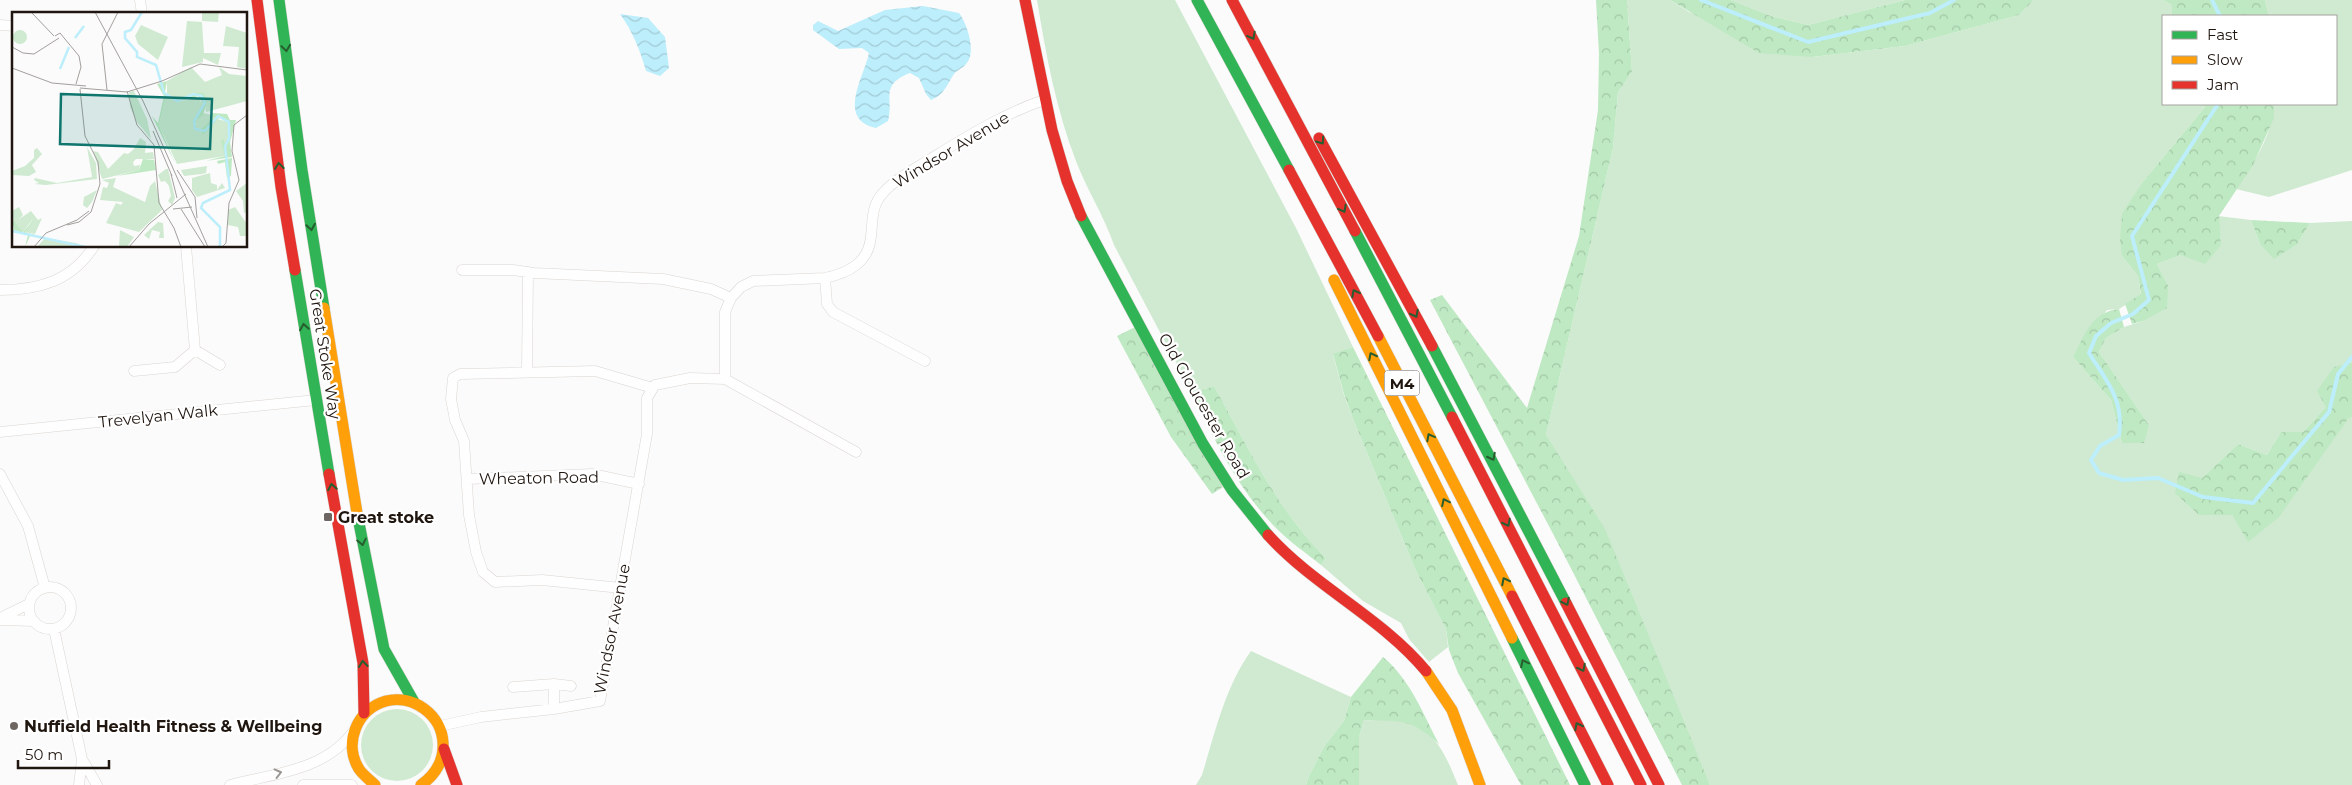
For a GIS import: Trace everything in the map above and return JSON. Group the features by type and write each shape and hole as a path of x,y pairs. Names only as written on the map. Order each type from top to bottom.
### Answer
{"main road":[{"name":"Great Stoke Way","path":"257,0 281,187 316,400 363,663 364,713"},
{"name":"Great Stoke Way","path":"279,0 302,170 358,522 384,649 414,702"},
{"name":"Old Gloucester Road","path":"1025,0 1044,100 1062,171 1086,228 1223,478 1245,509 1291,559 1373,622 1414,658 1447,700 1469,751 1480,785"},
{"name":"M4","path":"1197,0 1300,188 1491,553 1606,785"},
{"name":"M4","path":"1232,0 1272,72 1466,444 1640,785"},
{"name":"M4","path":"1272,72 1325,146 1482,439 1659,785"},
{"name":"M4","path":"1300,188 1332,276 1585,785"},
{"path":"376,785 362,776 353,759 351,744 353,732 364,713 373,706 387,700 398,699 414,702 429,712 440,726 444,749 457,785"},
{"path":"421,785 436,771 444,749"}],"street":[{"name":"Windsor Avenue","path":"731,298 741,288 753,281 825,278 846,273 867,254 871,237 870,222 874,209 882,194 898,179 978,130 1010,113 1044,100"},
{"path":"0,290 23,290 53,282 79,266 92,248"},
{"path":"186,248 195,350"},
{"path":"462,270 513,270 663,279 711,289 731,298 725,312 725,379"},
{"path":"527,372 528,272"},
{"path":"825,278 826,304 834,312 925,361"},
{"path":"195,350 220,365"},
{"path":"134,372 176,367 195,350"},
{"path":"621,588 542,580 495,582 483,572 476,552 469,515 464,441 453,413 451,398 453,378 460,374 595,371 653,388 655,385 690,378 725,379 856,452"},
{"name":"Windsor Avenue","path":"440,726 481,717 554,709 600,701 647,434 647,398 653,388"},
{"name":"Trevelyan Walk","path":"0,432 316,400"},
{"path":"0,474 28,526 45,588"},
{"name":"Wheaton Road","path":"468,479 592,474 639,484"},
{"path":"0,619 29,604 35,594 45,588 57,589 63,592 70,602 71,608 68,619 54,629 43,628 34,621 30,613 29,604"},
{"path":"0,619 34,621"},
{"path":"54,629 82,759 79,785"},
{"path":"554,684 554,709"},
{"path":"513,687 554,684 571,686"},
{"path":"230,785 314,764 343,746 353,732"},
{"path":"82,759 98,785"},
{"path":"303,785 352,785"}],"green space":[{"path":"1037,0 1175,0 1296,228 1353,347 1333,355 1344,395 1416,571 1446,629 1448,647 1429,662 1409,639 1401,623 1363,601 1321,565 1326,558 1292,519 1278,498 1251,454 1214,386 1192,393 1114,245 1076,161 1052,82"},
{"path":"1596,0 1627,0 1632,72 1618,92 1613,148 1546,435 1605,529 1710,785 1682,785 1430,300 1442,295 1527,408 1579,236 1598,110 1599,54"},
{"path":"1627,0 1670,0 1689,12 1812,57 1905,46 2019,15 2034,0 2163,0 2172,5 2172,15 2162,15 2162,105 2202,105 2205,107 2141,184 2123,214 2122,256 2138,276 2141,295 2119,309 2107,310 2073,357 2111,400 2122,443 2149,425 2099,352 2106,338 2124,327 2143,321 2168,285 2157,264 2181,255 2221,245 2218,216 2251,220 2260,244 2297,244 2310,223 2352,221 2352,361 2326,407 2303,432 2281,432 2267,455 2238,444 2202,478 2199,515 2232,515 2248,541 2348,419 2352,417 2352,785 1710,785 1669,689 1546,435 1613,148 1618,92 1632,72"},
{"path":"1670,0 1731,0 1771,16 1808,25 1905,0 2034,0 2019,15 1905,46 1812,57 1759,53"},
{"path":"1731,0 1905,0 1808,25 1771,16"},
{"path":"2163,0 2265,0 2269,15 2172,15 2172,5"},
{"path":"2265,0 2352,0 2352,170 2269,197 2236,189 2249,170 2266,138 2274,105 2337,105 2337,15 2269,15"},
{"path":"2202,105 2274,105 2274,118 2253,165 2219,216 2221,245 2205,264 2181,255 2157,264 2168,285 2167,308 2143,321 2132,324 2125,304 2141,294 2138,276 2122,256 2120,240 2122,214 2141,184 2205,107"},
{"path":"2251,220 2310,223 2297,244 2274,259 2260,244"},
{"path":"2119,309 2124,327 2106,338 2099,352 2149,425 2144,443 2122,443 2111,400 2073,357 2085,333 2095,320 2109,311"},
{"path":"1135,327 1223,487 1212,494 1171,437 1117,336"},
{"path":"1353,347 1570,785 1521,785 1458,673 1449,650 1446,629 1416,571 1344,394 1333,354"},
{"path":"2352,361 2352,417 2348,419 2279,517 2248,542 2232,515 2199,515 2175,493 2179,472 2202,478 2238,444 2267,455 2281,432 2303,432 2326,407 2317,391 2334,367 2351,363"},
{"path":"1214,386 1251,454 1278,498 1308,539 1326,558 1321,565 1287,538 1263,514 1228,464 1192,393"},
{"path":"1251,651 1351,697 1344,721 1325,745 1306,785 1196,785 1202,775 1227,695"},
{"path":"1383,657 1393,666 1408,686 1439,744 1429,735 1412,725 1397,721 1364,720 1359,737 1359,785 1306,785 1325,745 1344,721 1351,697"},
{"path":"397,709 417,715 427,725 433,745 427,765 417,775 397,781 377,775 367,765 361,745 367,725 377,715"},
{"path":"1364,720 1399,721 1419,727 1440,748 1458,785 1359,785 1359,737"}],"water":[{"path":"923,6 959,13 970,38 971,53 969,59 954,74 942,92 931,100 926,94 919,78 910,73 900,78 894,82 891,88 888,121 876,128 864,123 857,116 855,107 858,85 869,53 862,48 839,49 813,30 813,25 818,21 838,31 885,10"},
{"path":"620,14 648,18 665,37 669,68 660,76 646,71 636,41"}],"waterway":[{"path":"1701,0 1808,42 1930,13 1954,0"},
{"path":"2212,0 2220,15"},
{"path":"2217,105 2132,236 2149,300 2133,314 2111,323 2096,336 2089,353 2113,391 2120,422 2119,435 2100,446 2091,460 2099,473 2123,480 2158,478 2203,497 2253,503 2329,412 2338,374 2352,357"}],"traffic: fast":[{"path":"279,0 302,170 324,308"},
{"path":"1197,0 1289,170"},
{"path":"1081,216 1203,444 1232,490 1268,535"},
{"path":"1355,231 1452,417"},
{"path":"295,270 329,474"},
{"path":"1432,346 1566,603"},
{"path":"357,513 384,649 414,702"},
{"path":"1512,638 1585,785"}],"traffic: slow":[{"path":"1334,280 1512,638"},
{"path":"324,308 357,513"},
{"path":"1378,336 1512,596"},
{"path":"1426,671 1452,710 1480,785"},
{"path":"375,785 359,769 354,759 352,749 353,738 360,719 367,711 386,701 396,700 416,704 424,709 432,716 441,733 443,750 440,762 430,777 421,785"}],"traffic: jam":[{"path":"257,0 281,187 295,270"},
{"path":"1025,0 1052,130 1067,181 1081,216"},
{"path":"1232,0 1355,231"},
{"path":"1319,138 1432,346"},
{"path":"1289,170 1378,336"},
{"path":"1452,417 1641,785"},
{"path":"329,474 363,663 364,713"},
{"path":"1268,535 1306,571 1389,634 1426,671"},
{"path":"1512,596 1608,785"},
{"path":"1566,603 1659,785"},
{"path":"444,749 457,785"}],"place":[{"name":"Great stoke","path":"328,517"},
{"name":"Nuffield Health Fitness & Wellbeing","path":"14,726"}]}
